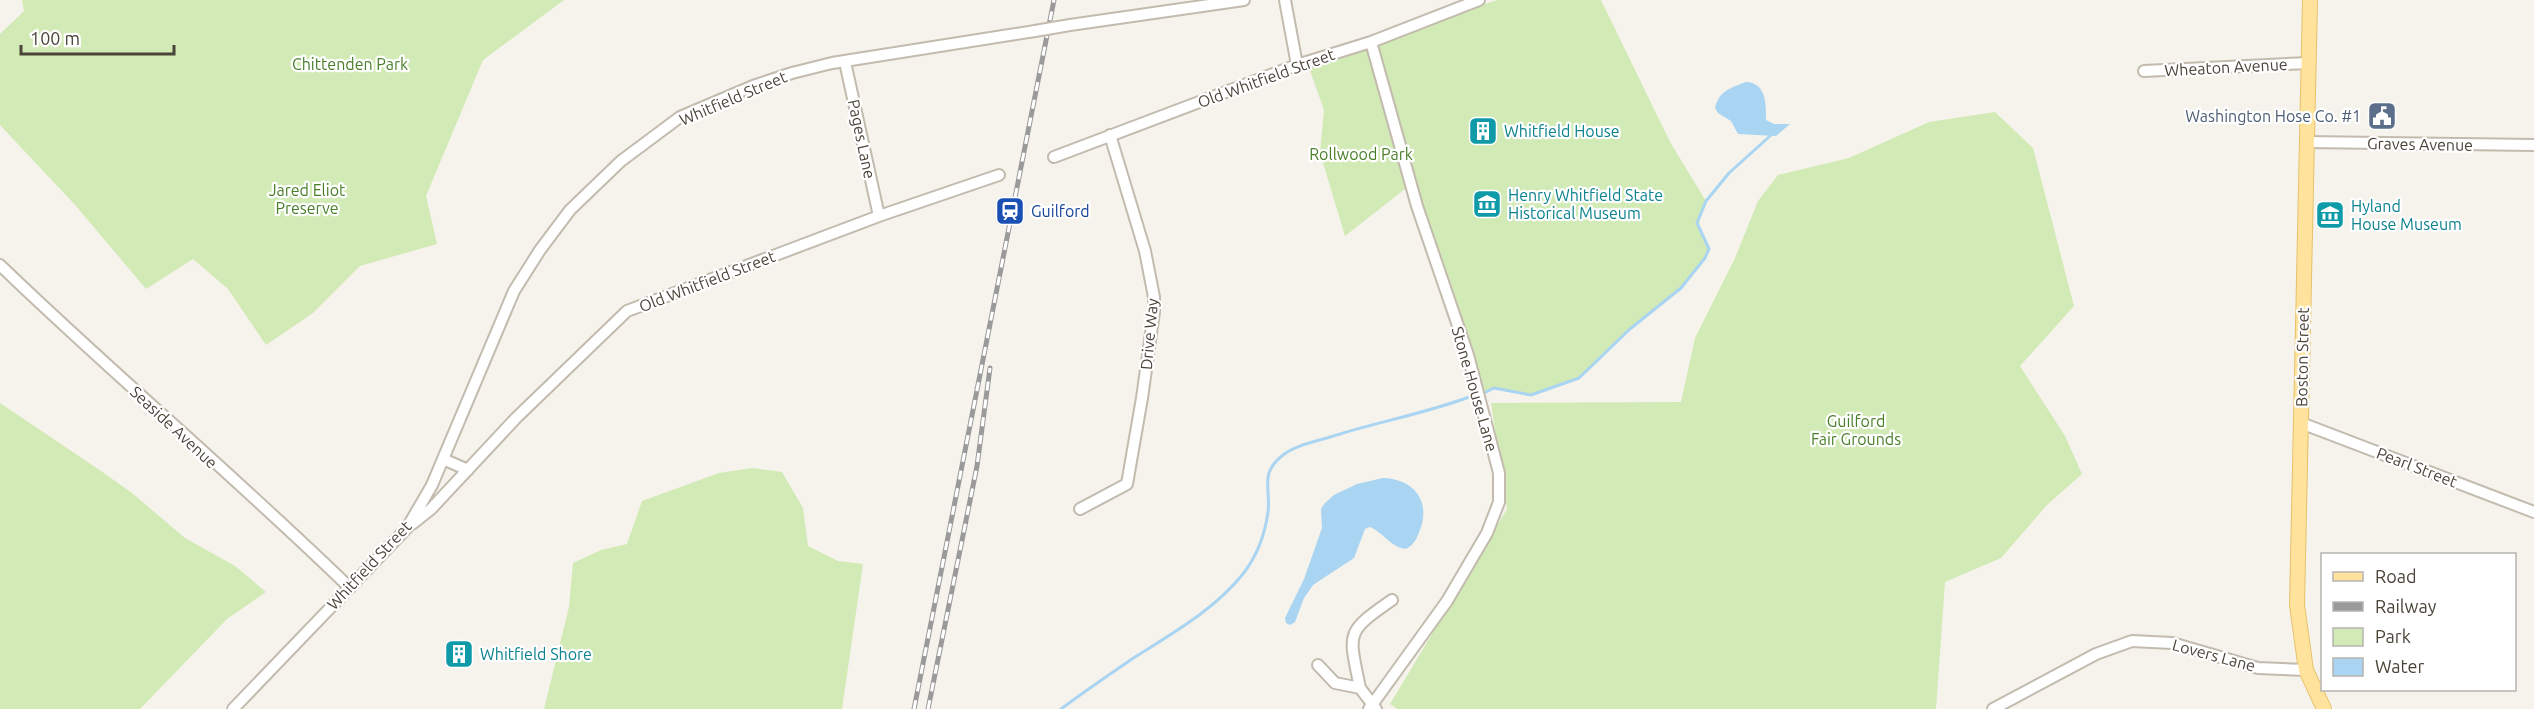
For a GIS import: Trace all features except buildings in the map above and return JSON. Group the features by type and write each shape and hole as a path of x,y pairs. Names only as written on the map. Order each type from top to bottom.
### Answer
{"main road":[{"name":"Boston Street","path":"2310,0 2297,605 2306,670 2324,709"}],"street":[{"name":"Whitfield Street","path":"233,709 407,528 432,485 514,291 560,223 594,185 621,161 680,117 753,86 792,73 845,62 1070,25 1244,0"},
{"path":"1285,0 1297,65"},
{"name":"Old Whitfield Street","path":"1054,157 1297,65 1371,42 1479,0"},
{"name":"Stone House Lane","path":"1371,42 1417,206 1468,355 1499,473 1499,502 1487,533 1447,601 1373,708"},
{"name":"Pages Lane","path":"845,62 879,216"},
{"name":"Wheaton Avenue","path":"2144,72 2308,63"},
{"name":"Drive Way","path":"1080,509 1127,484 1143,398 1154,312 1152,281 1145,252 1110,135"},
{"name":"Graves Avenue","path":"2306,142 2534,145"},
{"name":"Old Whitfield Street","path":"407,528 431,509 516,418 627,311 879,216 999,175"},
{"name":"Seaside Avenue","path":"0,265 350,588"},
{"name":"Pearl Street","path":"2301,423 2534,512"},
{"path":"443,459 468,470"},
{"path":"1373,708 1360,688 1352,651 1355,629 1366,618 1392,600"},
{"name":"Lovers Lane","path":"1993,709 2096,654 2133,641 2172,643 2258,668 2306,670"},
{"path":"1318,665 1335,683 1360,688"}],"green space":[{"path":"22,0 564,0 483,60 426,196 437,244 360,266 313,313 266,345 228,289 193,259 146,289 76,206 0,125 0,34 24,11"},
{"name":"Rollwood Park","path":"1497,0 1601,0 1670,142 1706,201 1701,214 1700,230 1709,249 1705,258 1681,288 1630,329 1579,378 1531,395 1495,388 1478,394 1410,185 1345,236 1320,153 1324,110 1307,62"},
{"name":"Guilford Fair Grounds","path":"1995,112 2033,148 2074,306 2020,366 2065,436 2082,474 2047,505 2001,558 1945,582 1936,709 1397,709 1390,704 1507,509 1491,403 1681,402 1695,338 1735,258 1758,201 1778,175 1849,158 1929,122"},
{"path":"0,403 132,493 185,538 235,566 266,592 227,619 140,709 0,709"},
{"path":"752,468 782,472 803,508 808,546 838,561 863,564 842,709 544,709 569,607 573,563 601,550 627,544 642,501 719,473"}],"water":[{"path":"1746,82 1753,83 1762,91 1766,120 1774,124 1790,124 1776,136 1738,134 1731,121 1718,113 1715,108 1722,94"},
{"path":"1383,478 1403,482 1411,487 1421,501 1423,519 1415,541 1406,549 1400,548 1370,527 1365,529 1354,558 1313,585 1304,598 1295,622 1290,625 1286,623 1285,618 1304,579 1322,528 1321,509 1325,503 1334,495 1357,484"}],"waterway":[{"path":"1486,392 1494,388 1531,395 1579,378 1630,329 1681,288 1705,258 1709,249 1697,223 1706,201 1729,173 1770,136"},
{"path":"1061,709 1192,620 1232,587 1248,567 1260,545 1268,512 1268,475 1283,455 1305,444 1469,397"}],"railway":[{"path":"914,709 1054,0"},
{"path":"928,709 977,466 990,368"}],"place":[{"name":"Washington Hose Co. #1","path":"2382,116"},
{"name":"Whitfield House","path":"1483,131"},
{"name":"Henry Whitfield State Historical Museum","path":"1487,204"},
{"name":"Guilford","path":"1010,211"},
{"name":"Hyland House Museum","path":"2330,215"},
{"name":"Whitfield Shore","path":"459,654"}],"park label":[{"name":"Chittenden Park","path":"350,64"},
{"name":"Jared Eliot Preserve","path":"307,199"}]}
